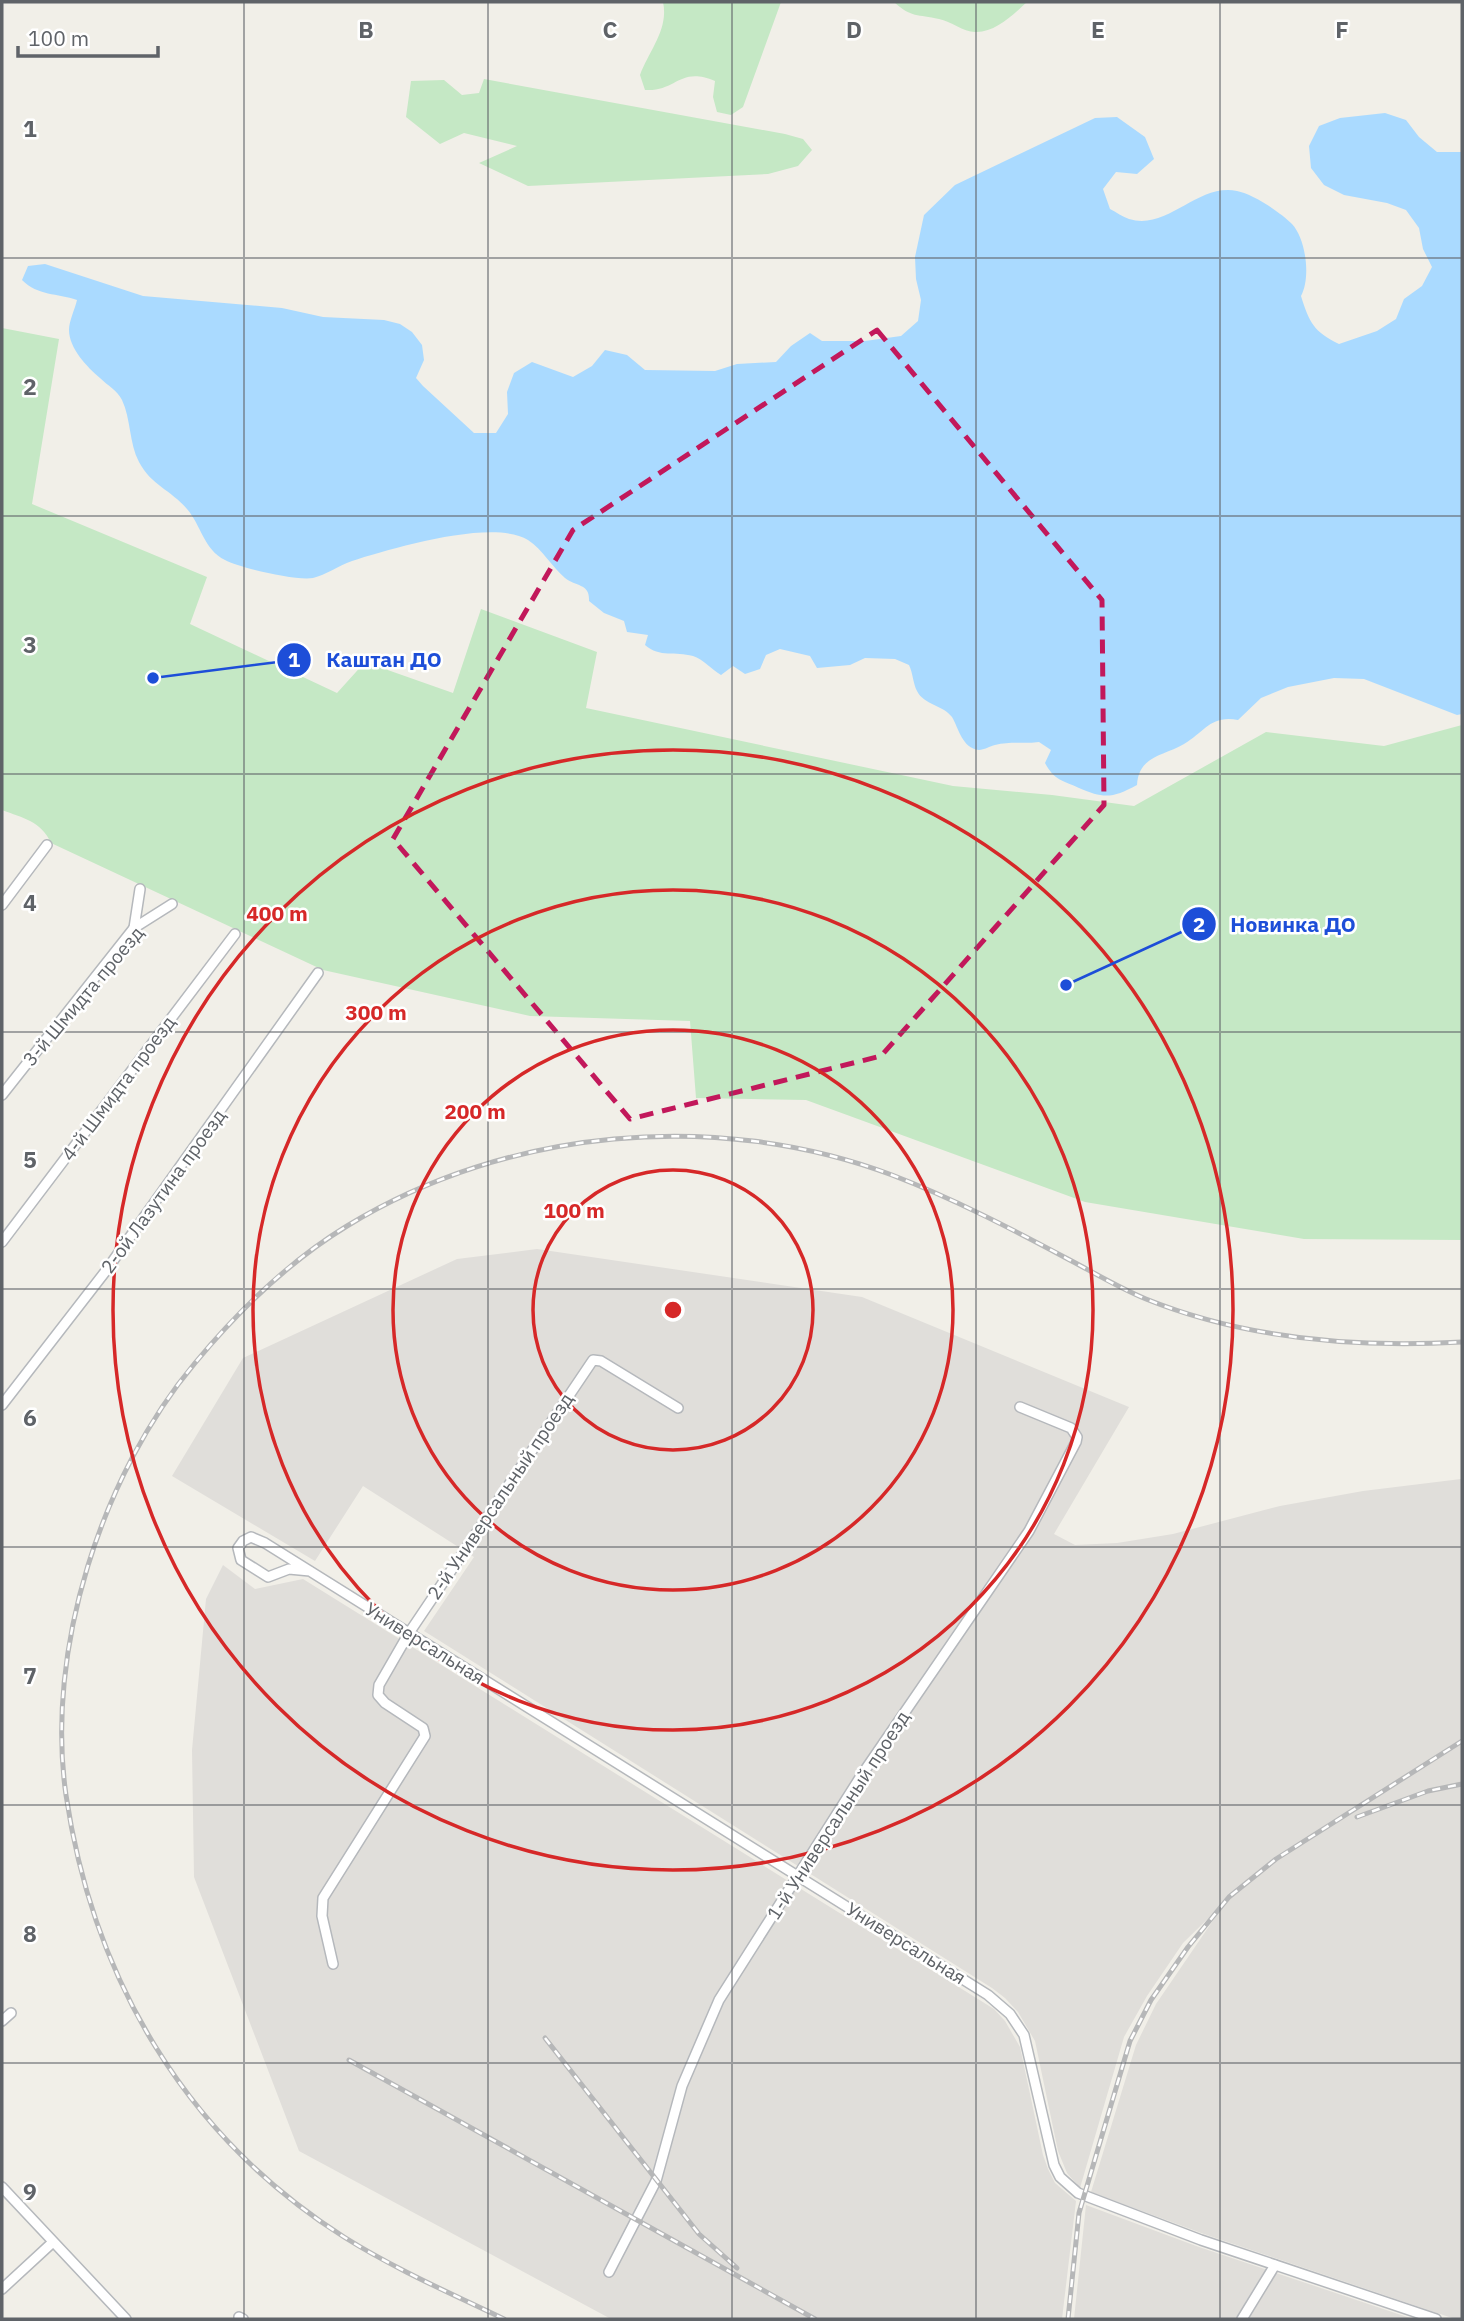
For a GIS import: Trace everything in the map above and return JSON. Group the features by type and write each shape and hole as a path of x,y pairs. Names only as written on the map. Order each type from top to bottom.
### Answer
{"street":[{"path":"2,905 47,845"},
{"path":"134,928 140,889"},
{"name":"3-й Шмидта проезд","path":"2,1095 134,928 172,904"},
{"name":"4-й Шмидта проезд","path":"2,1242 235,934"},
{"name":"2-ой Лазутина проезд","path":"2,1405 105,1272 318,972"},
{"name":"2-й Универсальный проезд","path":"333,1964 322,1916 323,1898 425,1736 423,1728 385,1703 378,1695 379,1685 410,1633 593,1360 601,1361 678,1408"},
{"name":"1-й Универсальный проезд","path":"609,2272 656,2181 682,2086 719,2000 868,1765 1029,1531 1076,1442 1077,1437 1071,1428 1020,1407"},
{"name":"Универсальная","path":"310,1571 289,1569 268,1577 263,1576 241,1560 239,1548 243,1541 254,1537 310,1571 410,1633 988,1995 1010,2014 1027,2043 1054,2165 1069,2187 1093,2199 1275,2265 1436,2319"},
{"path":"2,2021 11,2013"},
{"path":"2,2187 126,2319"},
{"path":"2,2288 53,2242"},
{"path":"1242,2319 1275,2265"}],"highlighted area":[{"path":"877,330 1102,600 1104,805 881,1056 630,1119 393,839 573,530"}],"shaded area":[{"path":"537,1249 862,1297 1129,1407 1054,1534 1075,1545 1117,1543 1173,1534 1280,1506 1363,1491 1461,1479 1462,1469 1462,2319 1455,2319 1204,2234 1091,2192 1136,2045 1156,2004 1227,1900 1183,1943 1147,1996 1124,2037 1080,2188 1067,2173 1058,2151 1035,2041 1018,2012 1005,1998 424,1631 474,1557 363,1486 315,1561 172,1476 243,1358 457,1259"},
{"path":"223,1565 255,1589 303,1579 994,2009 1005,2021 1020,2047 1048,2169 1055,2183 1076,2201 1062,2319 611,2319 299,2151 194,1877 192,1750 206,1599"},
{"path":"1086,2205 1199,2247 1413,2319 1074,2319"}],"green space":[{"path":"663,2 781,2 743,107 731,115 717,112 713,97 715,81 703,77 693,76 656,90 645,90 640,75 661,31"},
{"path":"894,2 1027,2 997,26 975,32 944,20 910,13"},
{"path":"484,79 785,134 803,139 812,150 798,166 768,174 528,186 479,163 517,146 464,133 440,144 406,117 411,81 444,80 462,95 479,93"},
{"path":"2,328 59,339 32,504 207,577 190,624 337,693 365,662 453,693 481,609 597,652 586,708 953,786 1134,806 1266,732 1384,746 1462,725 1462,1240 1304,1239 1085,1202 806,1100 696,1098 690,1021 530,1016 323,970 51,843 37,825 2,810"}],"water":[{"path":"1385,113 1406,120 1419,137 1437,152 1462,152 1462,714 1457,715 1364,679 1334,678 1288,687 1261,698 1238,720 1214,722 1184,744 1147,762 1142,768 1137,785 1108,796 1088,792 1056,777 1045,763 1051,750 1039,742 1001,744 979,750 969,746 952,717 920,696 909,665 895,659 865,658 850,665 817,668 810,656 780,649 766,655 760,669 745,674 733,666 721,675 693,656 656,652 645,645 648,635 627,632 624,621 604,613 589,601 585,588 565,578 528,540 512,534 467,534 415,543 352,561 313,578 268,573 225,560 207,544 187,509 144,470 133,447 122,400 84,363 75,350 69,326 77,300 41,292 22,280 28,266 45,264 143,296 282,308 323,317 384,320 400,324 412,332 422,345 424,360 416,378 423,386 474,433 496,433 508,414 507,392 514,373 532,362 573,377 592,366 605,350 627,355 645,370 715,371 737,364 776,362 791,346 810,333 822,341 865,341 901,336 918,321 921,300 915,257 924,215 955,185 1095,118 1117,117 1145,137 1154,159 1137,174 1116,172 1103,189 1110,209 1129,219 1157,219 1222,190 1237,191 1266,204 1287,219 1297,231 1306,259 1306,279 1301,296 1304,305 1318,330 1339,344 1377,331 1396,319 1404,299 1422,286 1432,267 1423,249 1419,228 1406,210 1387,203 1344,195 1324,185 1311,168 1309,146 1319,126 1340,118"}],"railway":[{"path":"504,2319 363,2249 288,2197 237,2151 193,2101 155,2047 124,1989 98,1927 79,1862 66,1795 62,1739 64,1682 73,1624 88,1566 108,1510 133,1457 162,1407 229,1324 265,1288 325,1240 409,1193 475,1167 544,1149 614,1139 685,1136 756,1141 825,1154 892,1175 980,1214 1136,1295 1184,1313 1262,1332 1301,1338 1422,1344 1462,1342"},
{"path":"1068,2319 1079,2213 1130,2041 1151,2000 1188,1947 1229,1897 1276,1859 1462,1741"},
{"path":"1357,1817 1428,1791 1462,1784"},
{"path":"545,2038 699,2234 737,2268"},
{"path":"349,2060 815,2319"}],"place":[{"name":"Каштан ДО","path":"153,678"},
{"name":"Новинка ДО","path":"1066,985"}]}
